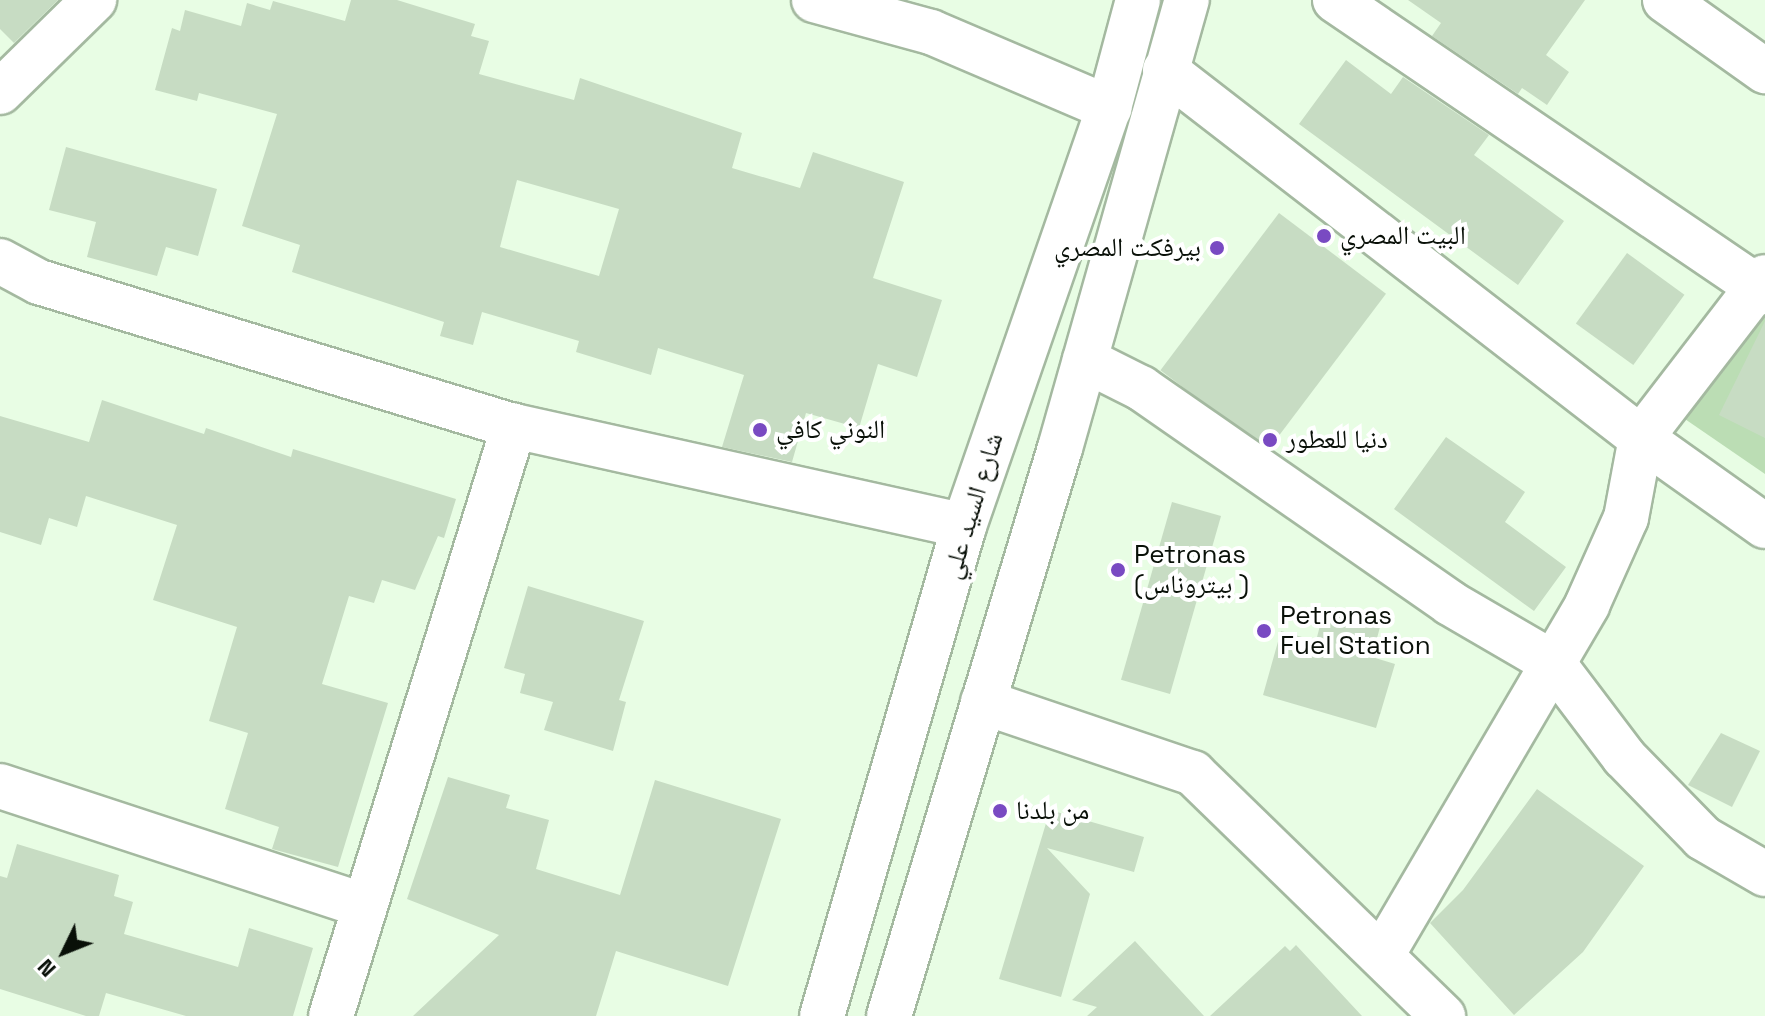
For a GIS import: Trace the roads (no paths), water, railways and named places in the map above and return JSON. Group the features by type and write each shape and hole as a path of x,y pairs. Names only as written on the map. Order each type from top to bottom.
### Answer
{"street":[{"path":"0,92 94,0"},
{"path":"814,0 931,32 1109,108"},
{"name":"شارع السيد علي","path":"822,1016 964,526 1109,108 1138,0"},
{"path":"889,1016 1060,448 1187,0"},
{"path":"1335,0 1761,285 1641,438 1626,518 1587,605 1382,955"},
{"path":"1665,0 1759,52"},
{"path":"1165,70 1641,438 1765,526"},
{"path":"0,261 39,282 514,426 964,526"},
{"path":"1085,360 1141,388 1450,603 1553,663 1624,757 1703,838 1765,874"},
{"path":"331,1016 514,426"},
{"path":"995,431 1060,448"},
{"path":"983,702 1193,773 1443,1016"},
{"path":"0,786 363,905"}],"place":[{"name":"البيت المصري","path":"1324,236"},
{"name":"بيرفكت المصري","path":"1217,248"},
{"name":"النوني كافي","path":"760,430"},
{"name":"دنيا للعطور","path":"1270,440"},
{"name":"Petronas (بيتروناس )","path":"1118,570"},
{"name":"Petronas Fuel Station","path":"1264,631"},
{"name":"من بلدنا","path":"1000,811"}]}
